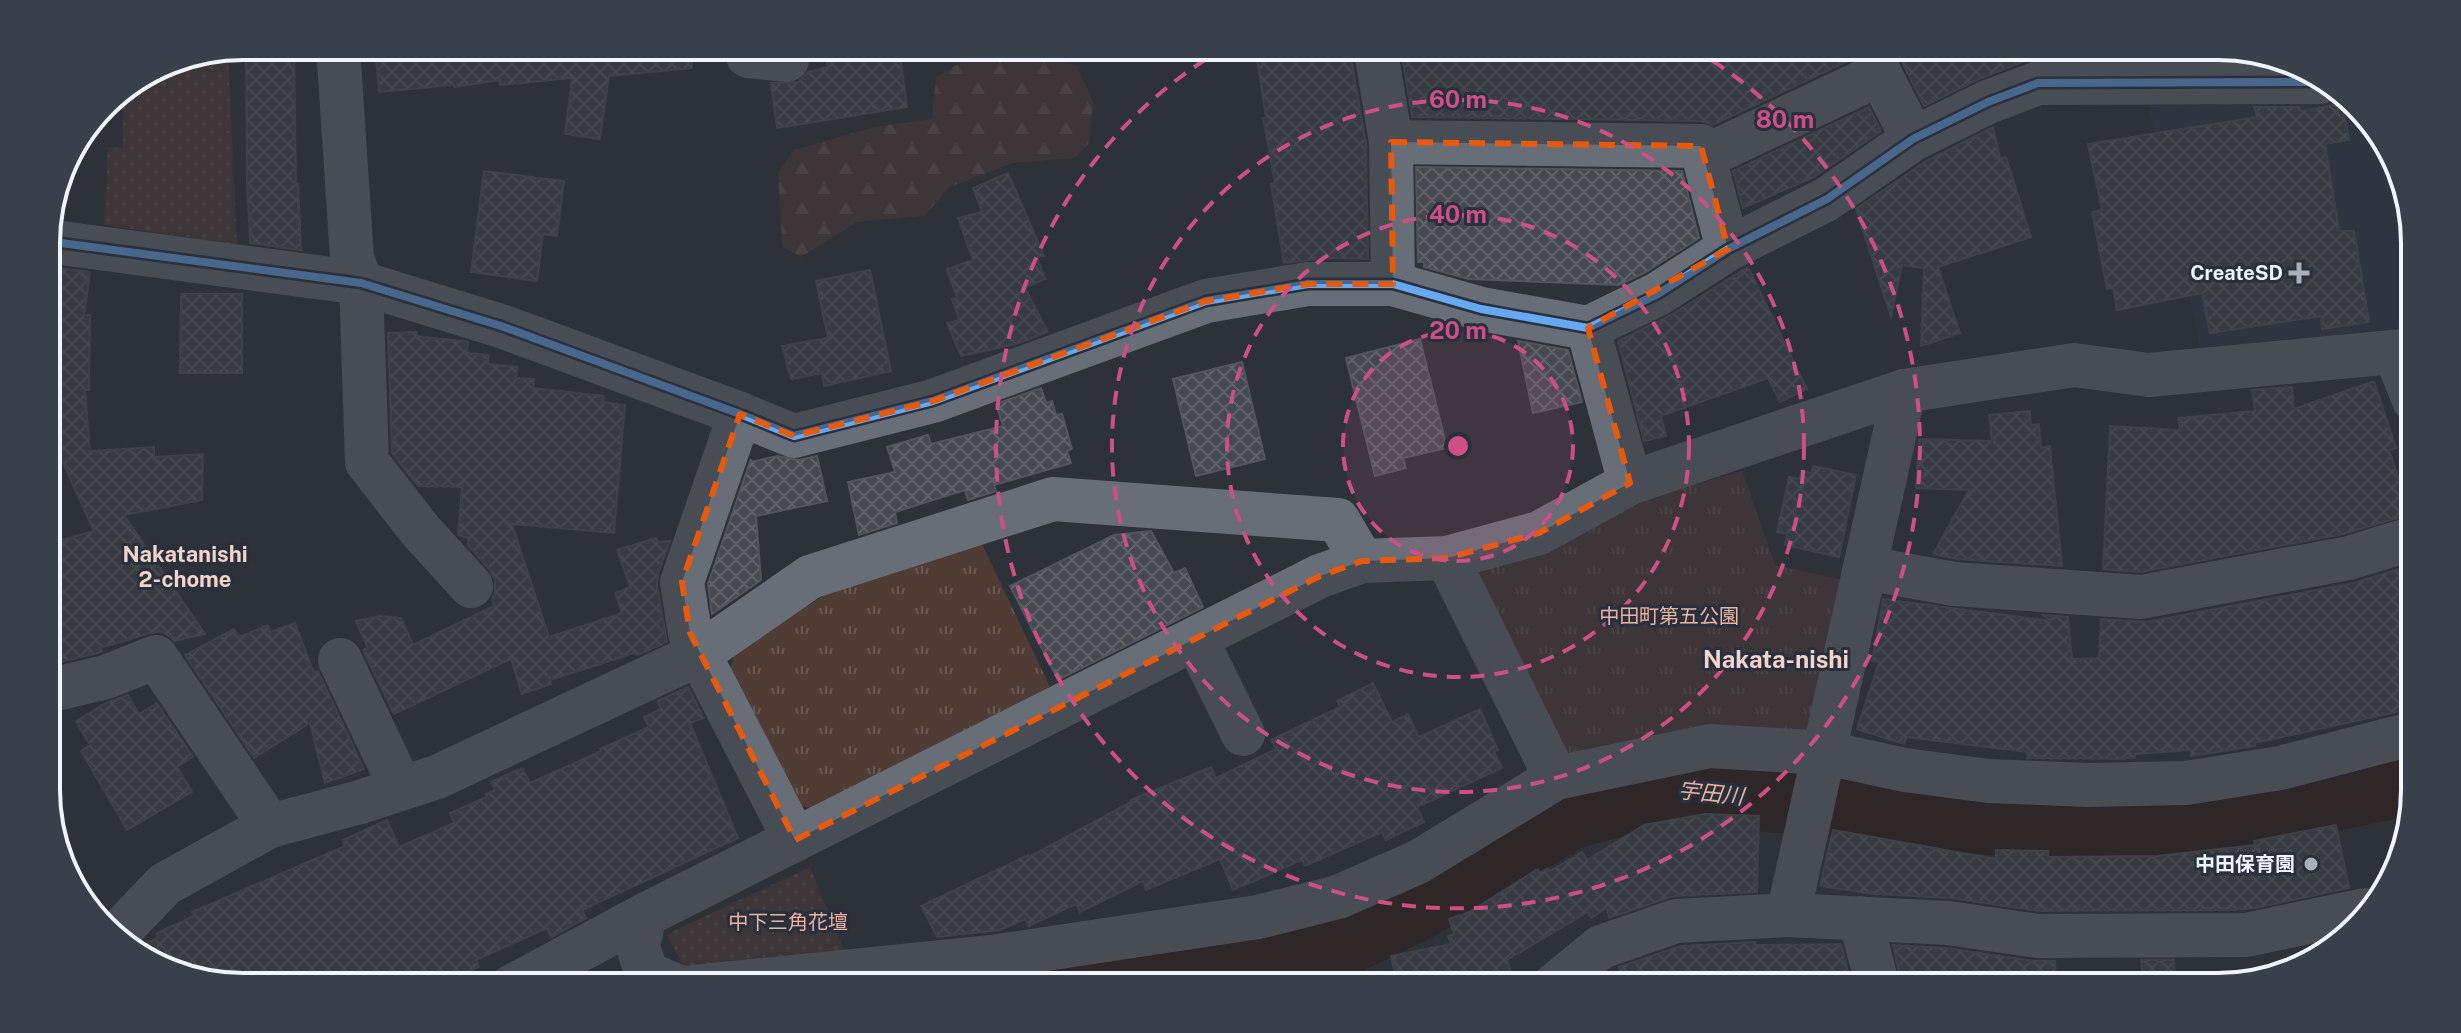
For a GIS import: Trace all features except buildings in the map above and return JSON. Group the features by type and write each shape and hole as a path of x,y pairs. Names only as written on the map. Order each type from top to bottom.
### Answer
{"street":[{"path":"339,60 352,258 361,283 367,462 420,530 471,586"},
{"path":"1377,60 1391,142 1393,284"},
{"path":"1704,157 1880,74 1913,139"},
{"path":"60,243 361,283 501,326 794,436 933,401 1206,301 1308,284 1393,284 1481,309 1588,328 1658,294 1728,249 1827,199 1913,139 1988,102 2038,83 2306,82"},
{"path":"1391,142 1701,146 1728,249"},
{"path":"1588,328 1630,483"},
{"path":"537,973 645,915 1320,576 1362,561 1447,558 1539,533 1630,483 1904,391 2074,365 2149,375 2401,351"},
{"path":"1788,915 1904,391"},
{"path":"740,414 682,582 690,633 699,654 795,840"},
{"path":"122,928 165,884 270,826 437,777 699,654 810,577 1053,499 1338,520 1362,561"},
{"path":"1866,568 1954,584 2141,597 2349,558 2401,542"},
{"path":"1447,558 1556,778"},
{"path":"1196,639 1243,734"},
{"path":"60,688 106,677 156,657 270,826"},
{"path":"340,660 401,788"},
{"path":"974,973 994,972 1258,917 1338,897 1418,862 1556,778 1710,746 1826,753 1905,770 1988,781 2089,785 2186,783 2280,768 2401,737"},
{"path":"1569,973 1601,947 1676,921 1788,915 1948,923 2038,936 2246,935 2354,912"},
{"path":"645,915 638,946 646,973"},
{"path":"1860,918 1874,973"}],"highlighted area":[{"path":"1391,142 1701,146 1728,249 1588,328 1630,483 1539,533 1447,558 1362,561 1320,576 795,840 690,633 682,582 740,414 794,436 933,401 1206,301 1308,284 1393,284"}],"shaded area":[{"name":"CreateSD","path":"2331,99 2348,113 2377,151 2395,195 2401,243 2401,330 2200,348 2148,100"}],"green space":[{"path":"229,60 237,245 104,225 108,147 123,148 122,105 131,98 173,74"},
{"path":"965,60 1063,60 1077,66 1093,101 1089,143 1075,158 1013,163 950,187 924,216 857,222 801,257 782,247 778,172 794,150 874,127 932,119 936,77"},
{"name":"中田町第五公園","path":"1742,471 1775,565 1848,581 1810,733 1567,759 1470,569 1645,498"},
{"path":"980,540 1050,687 810,808 791,803 730,671 736,649 825,595"},
{"name":"中下三角花壇","path":"810,867 845,953 684,968 667,934"}],"waterway":[{"name":"宇田川","path":"1115,973 1167,963 1326,950 1420,904 1571,814 1667,788 2071,829 2267,810 2401,782"}],"cycle path":[{"path":"60,243 361,283 501,326 794,436 933,401 1206,301 1308,284 1393,284 1481,309 1588,328 1658,294 1728,249 1827,199 1913,139 1988,102 2038,83 2306,82"}],"place":[{"name":"CreateSD","path":"2299,273"},
{"name":"中田保育園","path":"2311,864"}],"district":[{"name":"Nakatanishi 2-chome","path":"185,566"},
{"name":"Nakata-nishi","path":"1776,659"}]}
